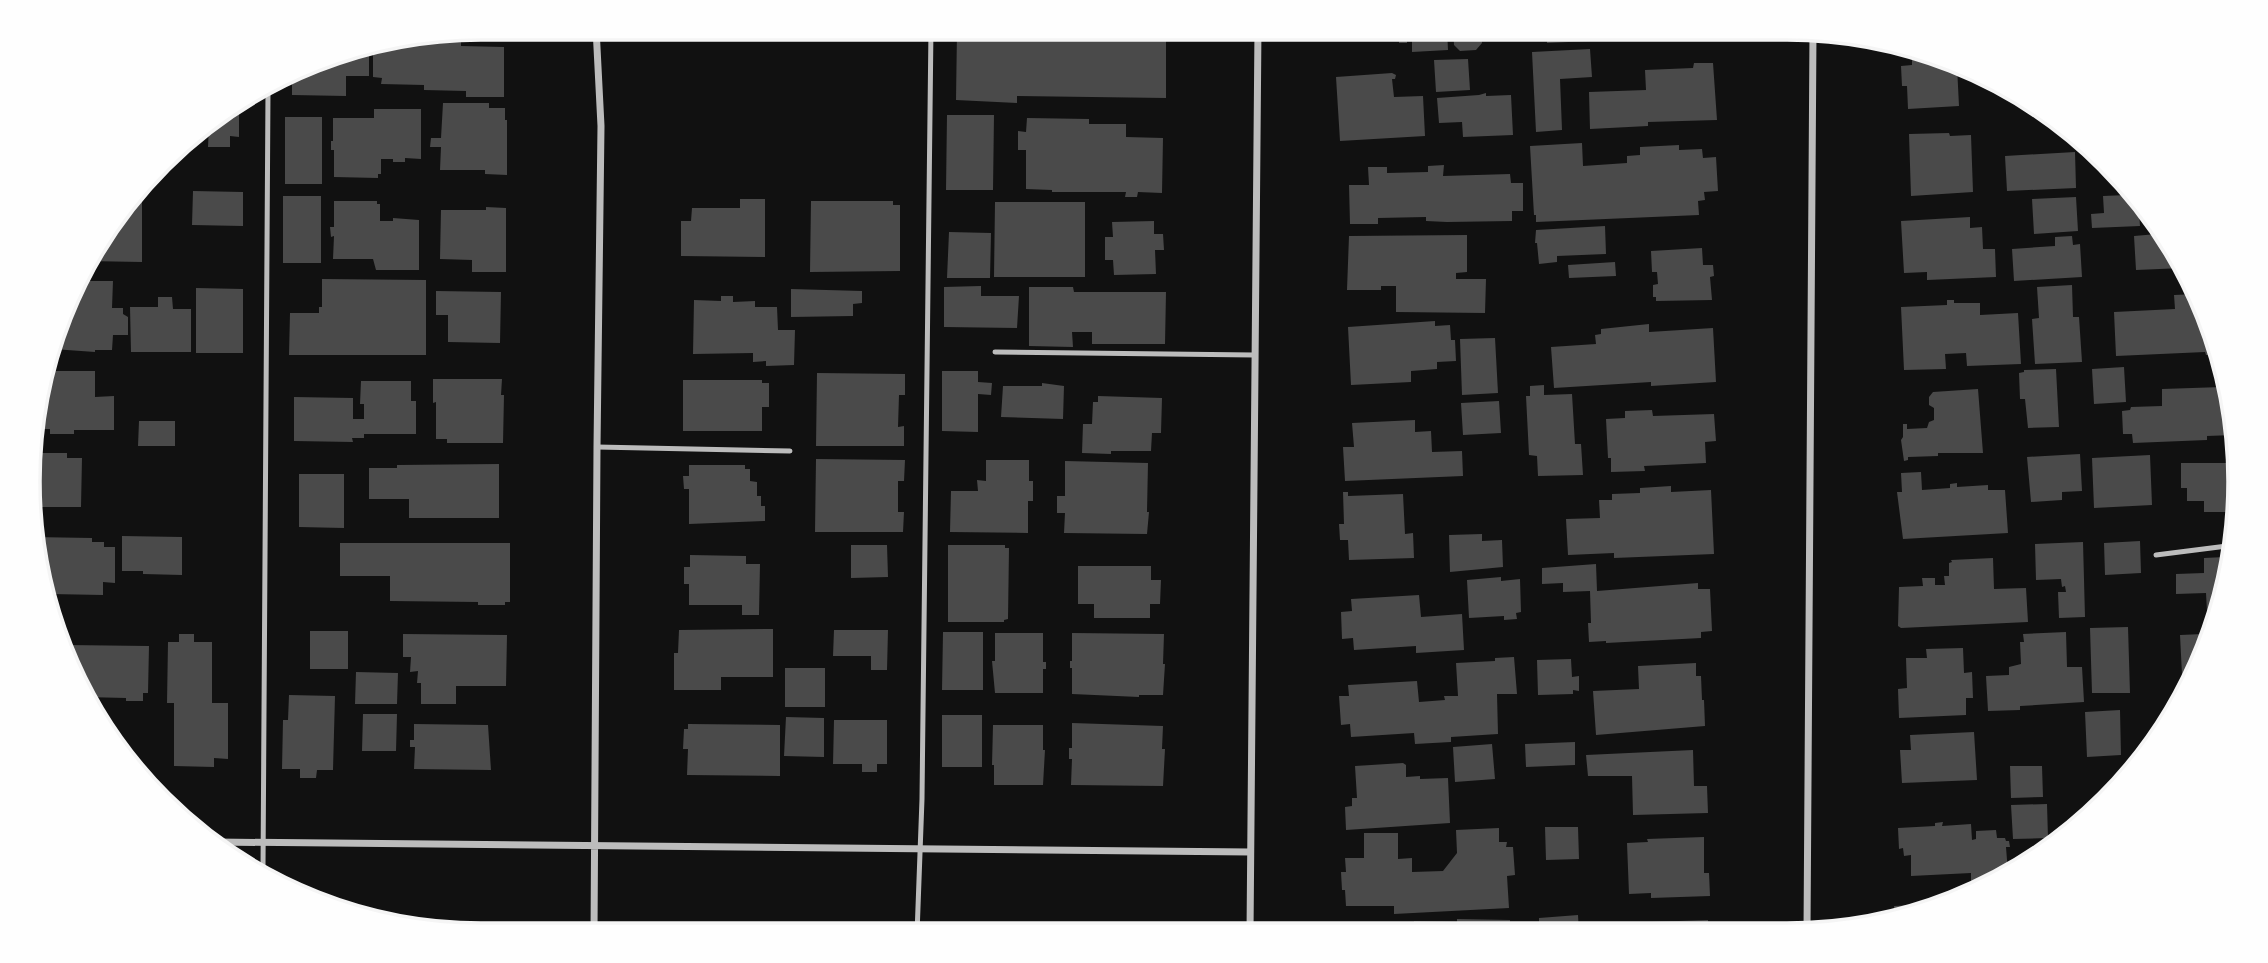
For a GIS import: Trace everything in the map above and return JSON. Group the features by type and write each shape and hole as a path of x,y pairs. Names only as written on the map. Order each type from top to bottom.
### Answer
{"street":[{"path":"594,923 601,126 597,40"},
{"path":"1250,923 1258,40"},
{"path":"1807,922 1813,41"},
{"path":"228,842 1250,852"}],"lane":[{"path":"918,923 921,848 931,40"},
{"path":"263,865 268,95"},
{"path":"995,352 1254,355"},
{"path":"597,447 790,451"},
{"path":"2156,555 2223,547"}],"building":[{"path":"957,40 1166,40 1166,98 1017,96 1017,103 956,100"},
{"path":"1412,40 1448,40 1448,50 1412,52"},
{"path":"1454,40 1482,40 1476,50 1460,51 1454,45"},
{"path":"1547,40 1612,40 1547,43"},
{"path":"453,41 461,41 461,46 504,47 504,97 466,97 466,91 424,90 424,85 381,84 382,78 373,77 373,54"},
{"path":"1590,49 1592,77 1560,79 1562,130 1536,132 1532,52"},
{"path":"369,55 369,76 346,76 346,96 292,95 292,83"},
{"path":"1468,59 1470,90 1436,92 1434,60"},
{"path":"1912,59 1957,75 1959,106 1908,109 1907,86 1902,86 1901,66 1912,65"},
{"path":"1694,63 1713,63 1717,120 1648,122 1648,126 1590,129 1589,92 1646,90 1645,70 1693,68"},
{"path":"1392,73 1396,75 1395,79 1392,79 1394,97 1423,96 1425,136 1340,141 1336,77"},
{"path":"1486,93 1486,96 1511,95 1513,135 1463,137 1462,122 1439,123 1437,98"},
{"path":"443,103 489,103 489,108 505,108 507,175 485,174 485,170 440,170 441,147 430,147 431,138 441,138"},
{"path":"374,109 421,109 421,159 405,158 405,162 393,162 393,159 381,159 381,174 378,174 378,178 334,177 334,150 331,150 333,118 374,118"},
{"path":"239,113 239,137 230,136 230,147 208,147 209,135"},
{"path":"947,115 994,115 993,190 946,190"},
{"path":"285,117 322,117 322,184 285,184"},
{"path":"1027,118 1089,119 1089,124 1126,124 1126,137 1163,138 1162,193 1138,192 1137,197 1125,197 1126,192 1052,192 1026,189 1026,150 1018,150 1018,131 1026,132"},
{"path":"1949,133 1950,136 1971,135 1973,192 1911,196 1909,134"},
{"path":"1582,143 1583,166 1627,163 1627,156 1640,155 1640,147 1679,145 1679,150 1702,149 1703,158 1716,157 1718,191 1704,192 1705,200 1698,201 1699,215 1536,222 1530,146"},
{"path":"2075,152 2076,188 2007,191 2005,156"},
{"path":"1444,165 1443,176 1510,174 1511,183 1523,183 1523,211 1512,211 1512,221 1447,222 1426,221 1426,217 1378,218 1378,224 1350,224 1349,185 1369,185 1368,167 1387,167 1387,173 1428,172 1428,166"},
{"path":"193,191 243,192 243,226 192,225"},
{"path":"2122,195 2139,216 2140,226 2092,228 2091,214 2104,213 2103,196"},
{"path":"283,196 321,196 321,263 283,263"},
{"path":"2076,197 2078,231 2034,234 2032,199"},
{"path":"740,199 765,199 765,257 681,256 681,221 691,221 692,208 740,208"},
{"path":"142,200 142,262 99,261"},
{"path":"334,201 377,201 377,204 380,204 380,221 393,221 393,218 419,220 419,270 376,270 373,259 333,259 334,236 331,237 330,227 334,227"},
{"path":"811,201 893,201 893,205 900,205 900,271 810,272"},
{"path":"995,202 1085,202 1085,277 994,277"},
{"path":"486,207 506,208 506,272 472,272 472,260 440,259 441,210 486,210"},
{"path":"1970,217 1970,228 1982,227 1983,249 1995,249 1996,277 1927,280 1927,272 1904,273 1901,221"},
{"path":"1154,221 1154,234 1163,234 1164,250 1155,250 1156,274 1114,275 1113,260 1105,260 1105,237 1113,237 1112,222"},
{"path":"1605,226 1606,254 1557,256 1557,262 1539,264 1535,243 1536,230"},
{"path":"949,232 991,233 990,278 947,278"},
{"path":"2152,234 2173,268 2136,270 2134,236"},
{"path":"1467,235 1467,272 1456,273 1456,279 1486,279 1485,313 1396,312 1396,286 1381,286 1381,290 1347,290 1349,236"},
{"path":"2072,236 2073,245 2080,244 2082,277 2014,281 2012,249 2055,246 2055,237"},
{"path":"1702,248 1703,265 1713,265 1714,276 1710,277 1712,300 1656,301 1656,297 1653,297 1653,285 1658,284 1657,272 1652,272 1651,251"},
{"path":"1615,262 1616,276 1569,278 1568,265"},
{"path":"322,279 426,280 426,355 289,355 290,313 319,313 319,307 322,307"},
{"path":"89,281 113,281 112,308 123,308 123,314 128,317 128,335 113,335 112,350 95,352 61,350"},
{"path":"2072,285 2073,317 2079,317 2082,362 2035,364 2032,319 2039,318 2037,287"},
{"path":"981,286 981,296 1019,296 1017,328 944,327 944,287"},
{"path":"1029,287 1073,287 1074,292 1166,292 1165,344 1092,344 1092,332 1072,332 1073,347 1029,346"},
{"path":"196,288 243,289 243,353 196,353"},
{"path":"791,289 862,291 862,303 853,304 853,316 791,317"},
{"path":"436,291 501,292 500,343 448,342 448,315 436,315"},
{"path":"2186,294 2209,355 2205,352 2116,356 2114,312 2175,309 2174,295"},
{"path":"721,296 733,296 733,302 755,301 755,307 777,307 778,330 795,330 794,365 766,366 766,361 753,362 753,353 693,354 694,300 721,301"},
{"path":"158,297 172,297 173,309 191,309 191,352 131,352 130,307 158,307"},
{"path":"1947,300 1954,300 1954,303 1980,303 1980,315 2018,313 2021,364 1967,366 1966,353 1945,354 1946,369 1904,370 1901,307 1947,305"},
{"path":"1435,321 1435,326 1450,325 1451,340 1455,340 1456,361 1437,362 1437,369 1411,371 1411,382 1351,385 1348,327"},
{"path":"1649,324 1649,332 1713,328 1716,382 1651,386 1651,382 1554,388 1551,347 1596,344 1595,335 1601,334 1601,329"},
{"path":"1495,338 1498,393 1462,395 1460,339"},
{"path":"2124,367 2126,402 2094,404 2092,369"},
{"path":"2056,369 2059,427 2028,428 2025,399 2020,399 2019,373 2024,370"},
{"path":"54,371 95,371 95,397 114,396 114,430 74,430 74,434 50,434 50,429 43,429"},
{"path":"942,371 978,371 978,382 992,383 991,395 978,394 978,432 942,431"},
{"path":"817,373 905,374 905,395 899,395 898,427 904,426 904,446 816,446"},
{"path":"433,379 502,379 503,443 447,443 447,439 436,439"},
{"path":"683,380 762,380 762,383 769,383 769,407 762,407 762,431 683,431"},
{"path":"361,381 411,381 411,401 416,401 416,434 364,434 364,438 352,438 353,442 294,441 294,397 353,398 353,419 364,419 364,404 360,404"},
{"path":"1042,383 1064,386 1063,419 1001,417 1003,386 1042,386"},
{"path":"1544,385 1544,395 1572,394 1575,444 1581,444 1583,475 1538,476 1537,456 1529,455 1526,396 1530,396 1530,386"},
{"path":"2217,387 2225,435 2207,436 2207,440 2133,443 2132,434 2123,434 2122,411 2130,410 2131,407 2162,406 2162,389"},
{"path":"1978,389 1983,453 1938,453 1938,456 1908,457 1908,460 1904,461 1901,440 1903,424 1907,424 1907,429 1927,428 1929,422 1934,420 1934,408 1929,405 1929,397 1933,392"},
{"path":"1098,396 1162,398 1161,433 1152,433 1151,451 1082,453 1083,424 1092,424 1093,402 1098,402"},
{"path":"1499,401 1501,433 1463,435 1461,403"},
{"path":"1652,410 1653,416 1714,414 1716,441 1705,442 1706,463 1644,466 1645,471 1611,472 1606,419 1625,418 1625,411"},
{"path":"1415,420 1415,432 1431,431 1432,452 1462,451 1463,476 1345,481 1343,447 1354,447 1352,423"},
{"path":"139,421 175,421 175,446 138,446"},
{"path":"41,453 67,453 67,458 82,458 81,507 41,507"},
{"path":"2080,454 2082,491 2062,492 2062,500 2031,502 2027,457"},
{"path":"2150,455 2152,505 2094,508 2092,458"},
{"path":"816,459 905,460 904,481 898,481 898,512 904,512 903,532 815,532"},
{"path":"986,460 1029,460 1033,501 1028,501 1028,533 950,532 951,491 978,491 977,480 986,481"},
{"path":"1065,461 1148,463 1147,534 1064,533 1065,513 1057,513 1057,496 1065,496"},
{"path":"2181,463 2227,463 2227,512 2204,512 2204,501 2187,501 2187,488 2181,488"},
{"path":"499,464 499,518 409,518 409,499 369,499 369,468 397,468 397,465"},
{"path":"689,465 745,465 745,469 750,469 750,481 757,482 757,496 761,496 761,506 765,506 765,521 689,524 689,489 684,489 683,476 689,476"},
{"path":"1921,472 1922,490 1950,488 1950,484 1957,483 1957,487 1988,485 1988,490 2005,490 2008,533 1903,539 1897,492 1902,492 1901,473"},
{"path":"299,474 344,474 344,528 299,527"},
{"path":"1671,486 1671,492 1711,490 1714,554 1614,558 1614,553 1568,555 1566,519 1600,518 1599,500 1612,500 1612,494 1640,493 1640,488"},
{"path":"1343,492 1348,492 1348,496 1403,494 1405,534 1413,533 1414,558 1349,560 1348,540 1340,540 1339,524 1344,524"},
{"path":"1482,534 1482,541 1502,540 1503,567 1450,572 1449,535"},
{"path":"122,536 182,537 182,575 122,571"},
{"path":"44,537 92,538 92,542 104,542 104,547 115,547 115,583 103,582 103,595 55,594"},
{"path":"2140,541 2141,573 2105,575 2104,543"},
{"path":"2083,542 2085,617 2059,618 2058,592 2066,592 2065,586 2062,587 2061,579 2036,580 2035,544"},
{"path":"340,543 510,543 510,602 505,602 505,605 478,605 478,602 390,601 390,576 340,576"},
{"path":"851,545 887,545 888,577 851,578"},
{"path":"948,545 1005,545 1005,548 1009,548 1008,619 1004,622 948,622"},
{"path":"690,555 746,556 746,564 760,564 759,615 742,615 742,605 689,605 689,584 684,584 684,567 690,567"},
{"path":"2221,557 2208,612 2206,593 2176,594 2176,574 2204,573 2204,558"},
{"path":"1993,558 1994,589 2026,588 2028,622 1898,626 1899,587 1923,586 1922,578 1935,578 1935,585 1945,585 1944,576 1949,576 1951,560"},
{"path":"1596,564 1597,591 1698,583 1698,589 1710,589 1712,631 1701,632 1701,638 1589,642 1590,591 1563,592 1563,583 1542,584 1542,568"},
{"path":"1078,566 1151,566 1151,580 1161,580 1160,604 1150,604 1150,618 1094,618 1094,604 1078,604"},
{"path":"1501,577 1501,581 1520,579 1521,612 1516,613 1517,619 1504,620 1504,616 1469,618 1467,580"},
{"path":"1419,595 1421,617 1462,614 1464,650 1416,653 1416,646 1354,650 1353,638 1342,639 1341,612 1352,611 1351,599"},
{"path":"2128,627 2130,693 2092,693 2090,628"},
{"path":"773,629 773,677 721,677 721,690 674,690 674,653 678,653 679,630"},
{"path":"834,630 888,630 887,670 871,670 871,656 833,656"},
{"path":"310,631 348,631 348,669 310,669"},
{"path":"943,632 983,632 983,690 942,690"},
{"path":"2066,632 2067,667 2082,667 2084,702 1988,711 1986,676 2009,675 2009,667 2021,664 2020,642 2024,642 2023,634"},
{"path":"995,633 1043,633 1043,662 1046,662 1046,669 1043,669 1043,693 995,693 992,661 995,661"},
{"path":"1072,633 1164,634 1163,695 1139,697 1072,694"},
{"path":"179,634 194,634 194,642 212,642 212,703 228,703 228,759 214,758 214,767 174,766 174,703 167,703 168,642 179,642"},
{"path":"403,634 507,635 506,686 456,686 456,704 421,704 418,671 410,672 411,657 403,657"},
{"path":"2200,634 2182,677 2180,635"},
{"path":"72,645 149,646 148,693 143,693 143,701 126,701 126,698 97,697"},
{"path":"1963,648 1964,673 1972,672 1973,698 1966,698 1966,715 1899,718 1898,689 1907,688 1906,658 1927,658 1926,649"},
{"path":"1514,657 1517,694 1497,694 1498,734 1451,737 1451,742 1415,744 1414,733 1351,737 1350,724 1341,725 1339,696 1349,696 1348,685 1417,681 1419,702 1445,700 1444,696 1458,696 1456,663"},
{"path":"1571,659 1572,677 1579,676 1579,691 1573,690 1573,694 1538,695 1537,660"},
{"path":"1696,663 1696,676 1701,676 1705,726 1596,735 1593,691 1639,689 1638,666"},
{"path":"785,668 825,668 825,707 785,707"},
{"path":"356,672 398,673 397,704 355,704"},
{"path":"289,695 335,696 333,770 317,770 316,778 300,778 300,769 282,769 283,720 288,720"},
{"path":"2120,710 2121,755 2087,757 2085,712"},
{"path":"363,714 397,714 396,751 362,751"},
{"path":"942,715 982,715 982,767 942,767"},
{"path":"786,717 824,718 824,757 784,756"},
{"path":"834,720 887,720 887,764 877,764 877,772 862,772 862,764 833,764"},
{"path":"1072,723 1163,726 1163,786 1071,785 1072,759 1069,759 1069,748 1072,748"},
{"path":"414,724 488,725 491,770 414,769 415,747 410,747 410,740 414,740"},
{"path":"688,724 780,725 780,776 687,775 688,749 683,749 684,729 688,729"},
{"path":"993,725 1043,725 1043,785 994,785"},
{"path":"1974,732 1977,780 1902,783 1900,750 1911,750 1910,735"},
{"path":"1575,742 1575,765 1526,767 1525,744"},
{"path":"1492,744 1495,779 1455,782 1453,747"},
{"path":"1693,750 1694,786 1707,786 1708,813 1633,815 1632,776 1588,776 1586,755"},
{"path":"1406,765 1406,777 1448,778 1450,823 1346,830 1345,807 1352,806 1352,798 1357,798 1355,766"},
{"path":"2010,766 2042,766 2043,797 2011,798"},
{"path":"2047,804 2048,837 2013,839 2011,805"},
{"path":"1943,822 1942,826 1971,824 1972,840 1976,839 1976,831 1996,830 1997,838 2009,841 2010,847 2006,847 2007,864 1971,882 1971,873 1911,876 1911,855 1904,856 1903,848 1899,849 1898,828 1935,826 1935,823"},
{"path":"1545,827 1578,827 1579,859 1546,860"},
{"path":"1499,828 1499,842 1507,842 1506,847 1513,847 1515,875 1507,876 1509,908 1394,914 1394,906 1346,906 1341,872 1346,872 1345,858 1364,858 1364,833 1398,833 1398,859 1412,858 1412,872 1443,871 1457,853 1456,830"},
{"path":"1704,837 1704,873 1709,873 1710,896 1651,898 1651,893 1629,894 1627,843 1648,842 1647,839"},
{"path":"1578,915 1578,923 1539,923 1539,918"},
{"path":"1457,919 1510,920 1510,923 1414,923 1414,921 1457,922"},
{"path":"1708,920 1708,923 1649,923"}]}
